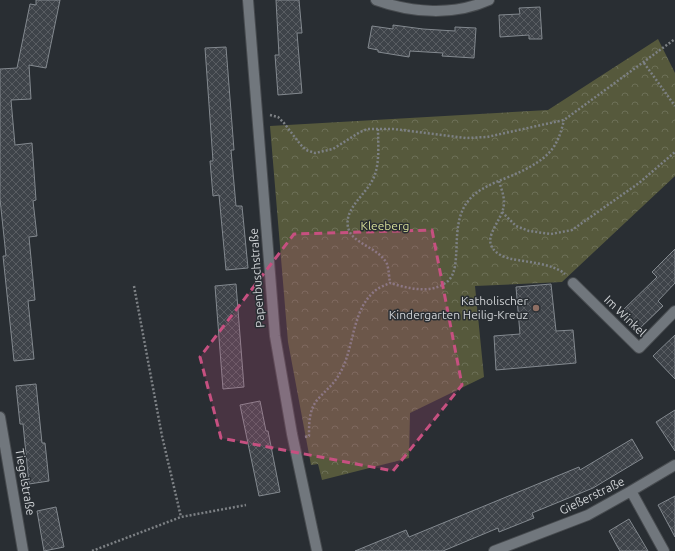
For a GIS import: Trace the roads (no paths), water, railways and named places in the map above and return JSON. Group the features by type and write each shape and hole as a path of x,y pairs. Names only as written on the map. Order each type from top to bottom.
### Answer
{"street":[{"name":"Papenbuschstraße","path":"248,0 275,336 293,439 317,551"},
{"path":"376,0 392,5 428,11 456,9 480,4 489,0"},
{"path":"428,11 431,0"},
{"name":"Im Winkel","path":"573,283 639,348 675,311"},
{"name":"Tiegelstraße","path":"0,417 24,551"},
{"name":"Gießerstraße","path":"494,551 588,515 675,465"},
{"path":"631,491 664,551"}],"place":[{"name":"Katholischer Kindergarten Heilig-Kreuz","path":"536,308"}],"park label":[{"name":"Kleeberg","path":"385,226"}]}
